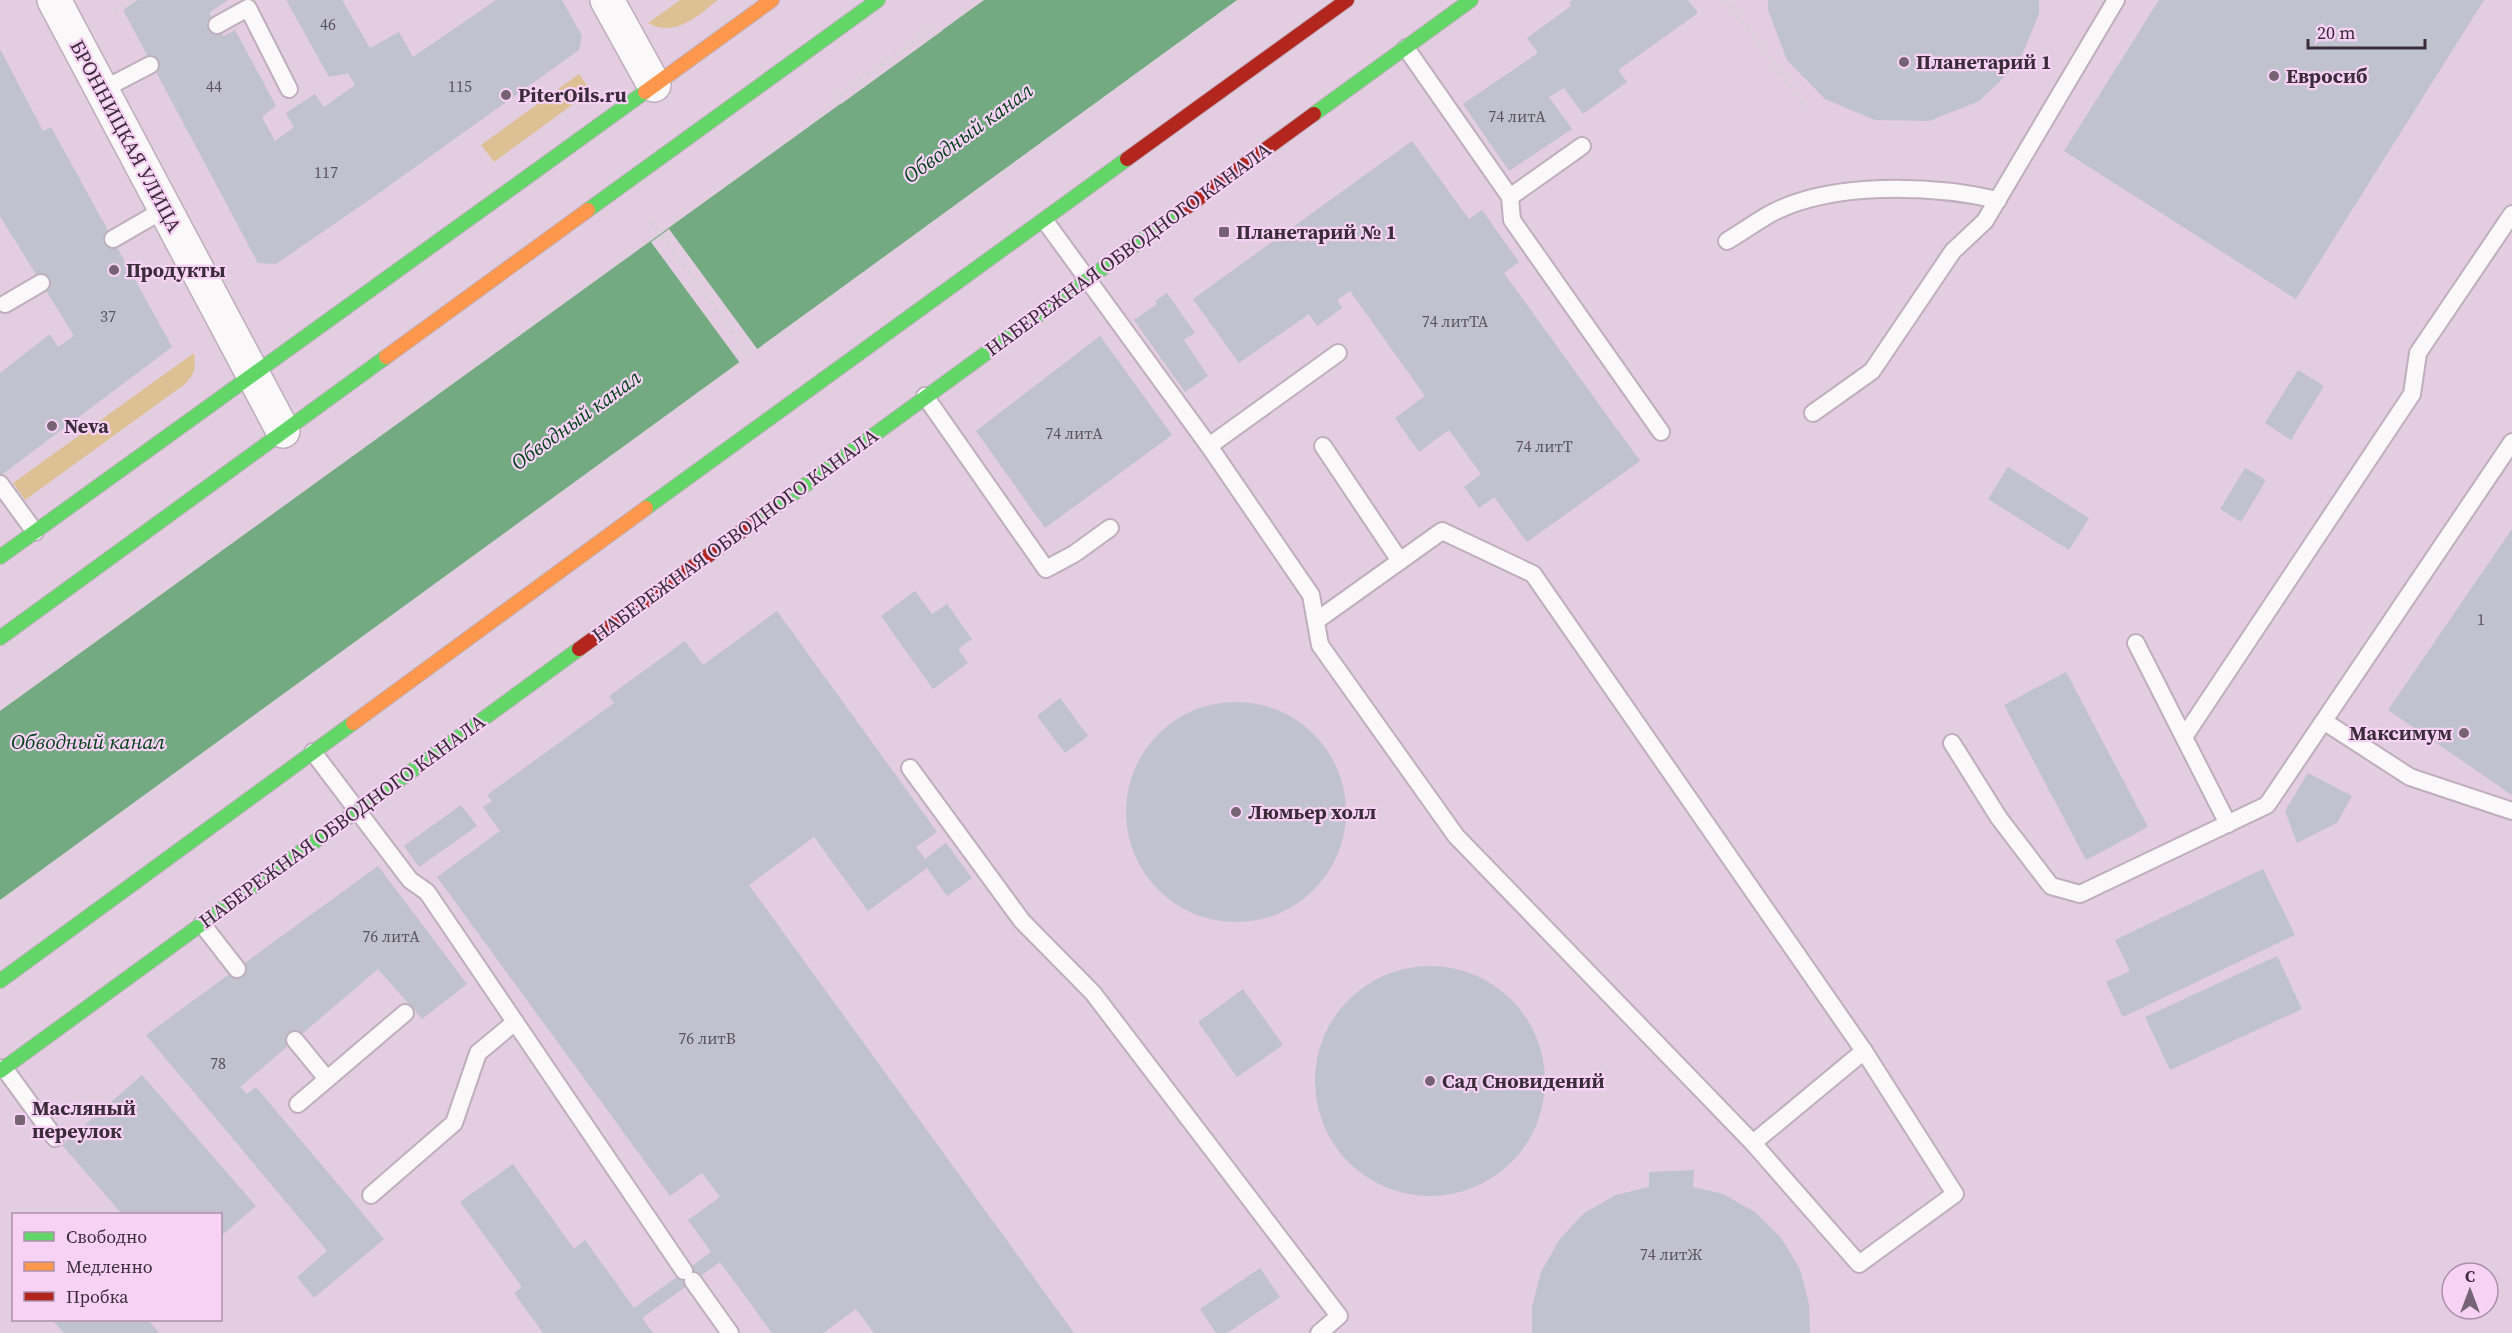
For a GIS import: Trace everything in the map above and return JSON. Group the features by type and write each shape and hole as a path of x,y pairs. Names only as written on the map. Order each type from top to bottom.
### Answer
{"main road":[{"path":"0,557 772,0"},
{"path":"0,638 878,0"},
{"path":"0,981 798,397 1045,221 1347,0"},
{"name":"НАБЕРЕЖНАЯ ОБВОДНОГО КАНАЛА","path":"2,1070 1471,0"}],"street":[{"name":"БРОННИЦКАЯ УЛИЦА","path":"54,0 283,431"},
{"path":"607,0 654,85"}],"lane":[{"path":"1813,413 1872,371 1953,251 1985,221 2116,0"},
{"path":"217,25 248,8 289,89"},
{"path":"1406,48 1510,197 1512,220 1661,432"},
{"path":"102,90 150,65"},
{"path":"1510,197 1582,146"},
{"path":"1727,241 1772,213 1821,196 1854,190 1934,191 1969,194 1998,200"},
{"path":"113,239 165,209"},
{"path":"2184,737 2412,394 2418,353 2512,214"},
{"path":"1045,221 1209,446 1311,595 1320,645 1456,836 1753,1143 1859,1264 1955,1194 1864,1051 1533,574 1442,531 1316,621"},
{"path":"5,304 41,283"},
{"path":"1209,446 1338,353"},
{"path":"925,396 1046,569 1074,554 1110,528"},
{"path":"1952,742 1999,818 2051,886 2080,894 2266,805 2325,722 2512,442"},
{"path":"1323,446 1400,561"},
{"path":"0,484 35,532"},
{"path":"2136,643 2228,824"},
{"path":"2325,722 2410,777 2512,811"},
{"path":"313,752 410,880 427,892 688,1276 730,1333"},
{"path":"910,768 1022,921 1093,993 1339,1316 1319,1333"},
{"path":"202,924 237,969"},
{"path":"298,1104 405,1013"},
{"path":"371,1195 454,1123 478,1053 515,1022"},
{"path":"295,1040 327,1079"},
{"path":"1753,1143 1864,1051"},
{"path":"2,1070 55,1137"}],"path":[{"path":"114,12 132,0"},
{"path":"1724,0 1808,108"},
{"path":"837,97 939,23"},
{"path":"651,221 750,355"}],"shaded area":[{"path":"680,0 718,0 694,18 677,27 658,27 648,23"},
{"path":"579,74 591,91 494,162 481,145"},
{"path":"194,353 194,370 185,384 25,500 13,483"}],"water":[{"name":"Обводный канал","path":"984,0 1237,0 0,900 0,711"}],"pier":[{"path":"941,27 943,30 841,104 840,101"},
{"path":"669,229 758,350 740,363 651,242"}],"building":[{"path":"138,0 228,0 209,13 224,36 235,30 276,106 262,117 275,141 294,127 286,113 315,94 324,107 355,85 348,73 329,77 286,0 342,0 370,48 399,32 413,57 496,0 562,0 582,36 579,50 372,198 276,264 258,263 123,10"},
{"path":"1573,0 1688,0 1698,13 1618,70 1627,82 1583,114 1564,88 1549,97 1572,129 1509,171 1463,104 1538,53 1527,38 1571,6 1569,3"},
{"name":"Планетарий 1","path":"1768,0 2039,0 2039,14 2018,64 1979,101 1929,121 1875,120 1825,99 1787,60 1768,10"},
{"name":"Евросиб","path":"2159,0 2484,0 2296,299 2064,151"},
{"path":"0,49 43,131 51,127 172,347 0,476 0,373 50,334 58,347 74,336 0,216"},
{"path":"1412,141 1469,219 1482,210 1519,262 1504,273 1640,461 1527,542 1494,497 1479,508 1464,487 1481,474 1449,430 1419,452 1395,418 1425,396 1350,291 1337,300 1342,308 1317,326 1309,314 1239,363 1193,299"},
{"path":"1167,293 1195,333 1184,340 1208,376 1185,392 1134,320 1157,304 1155,301"},
{"path":"1100,336 1172,435 1045,528 976,431"},
{"path":"2298,370 2324,386 2291,440 2265,423"},
{"path":"2008,467 2089,518 2069,550 1988,499"},
{"path":"2245,468 2266,480 2241,522 2220,509"},
{"path":"2512,529 2512,795 2388,710"},
{"path":"915,591 932,614 947,604 972,639 958,649 968,663 933,689 881,616"},
{"path":"777,611 937,832 916,847 925,859 946,843 972,878 947,896 927,868 868,911 814,837 749,885 1074,1333 874,1333 856,1309 823,1333 772,1333 720,1262 642,1318 653,1333 543,1333 514,1293 522,1287 460,1202 513,1164 574,1249 585,1240 634,1308 711,1252 688,1220 720,1197 702,1173 670,1196 437,877 500,831 483,807 492,801 487,795 614,703 609,696 685,641 703,665"},
{"path":"2066,672 2148,827 2086,860 2004,705"},
{"path":"1060,698 1088,736 1065,753 1037,716"},
{"name":"Люмьер холл","path":"1236,702 1257,704 1288,715 1314,734 1333,760 1344,791 1346,812 1344,833 1333,864 1314,890 1288,909 1257,920 1236,922 1215,920 1184,909 1158,890 1139,864 1128,833 1126,812 1128,791 1139,760 1158,734 1184,715 1215,704"},
{"path":"2308,773 2352,796 2337,823 2297,843 2285,811"},
{"path":"461,805 477,826 419,867 404,846"},
{"path":"378,866 467,984 422,1019 378,969 240,1087 247,1094 256,1087 384,1239 314,1298 297,1277 327,1251 146,1035"},
{"path":"2263,869 2295,935 2123,1017 2106,982 2130,971 2115,940"},
{"path":"2277,956 2302,1009 2170,1070 2145,1017"},
{"name":"Сад Сновидений","path":"1430,966 1452,968 1474,975 1503,992 1519,1008 1540,1048 1545,1081 1543,1103 1536,1125 1519,1154 1503,1170 1463,1191 1430,1196 1408,1194 1386,1187 1357,1170 1341,1154 1320,1114 1315,1081 1317,1059 1324,1037 1341,1008 1357,992 1397,971"},
{"path":"1243,989 1283,1045 1237,1077 1198,1022"},
{"path":"142,1075 256,1206 222,1235 222,1213 121,1213 62,1145"},
{"path":"1694,1170 1693,1187 1723,1194 1755,1212 1781,1238 1800,1269 1809,1304 1810,1333 1532,1333 1532,1307 1541,1272 1559,1240 1584,1213 1616,1195 1649,1187 1649,1172"},
{"path":"1260,1268 1280,1297 1227,1333 1216,1333 1200,1309"},
{"path":"53,1321 149,1321 159,1333 64,1333"}],"traffic: fast":[{"path":"588,210 878,0"},
{"path":"1314,114 1471,0"},
{"path":"0,557 645,92"},
{"path":"646,508 1127,159"},
{"path":"753,523 1180,212"},
{"path":"0,638 386,357"},
{"path":"0,1071 579,649"},
{"path":"0,981 353,723"}],"traffic: slow":[{"path":"645,92 772,0"},
{"path":"386,357 588,210"},
{"path":"353,723 646,508"}],"traffic: jam":[{"path":"1127,159 1347,0"},
{"path":"1180,212 1314,114"},
{"path":"579,649 753,523"}],"place":[{"name":"Планетарий 1","path":"1904,62"},
{"name":"Евросиб","path":"2274,76"},
{"name":"PiterOils.ru","path":"506,95"},
{"name":"Планетарий № 1","path":"1224,232"},
{"name":"Продукты","path":"114,270"},
{"name":"Neva","path":"52,426"},
{"name":"Максимум","path":"2464,733"},
{"name":"Люмьер холл","path":"1236,812"},
{"name":"Сад Сновидений","path":"1430,1081"},
{"name":"Масляный переулок","path":"20,1120"}]}
